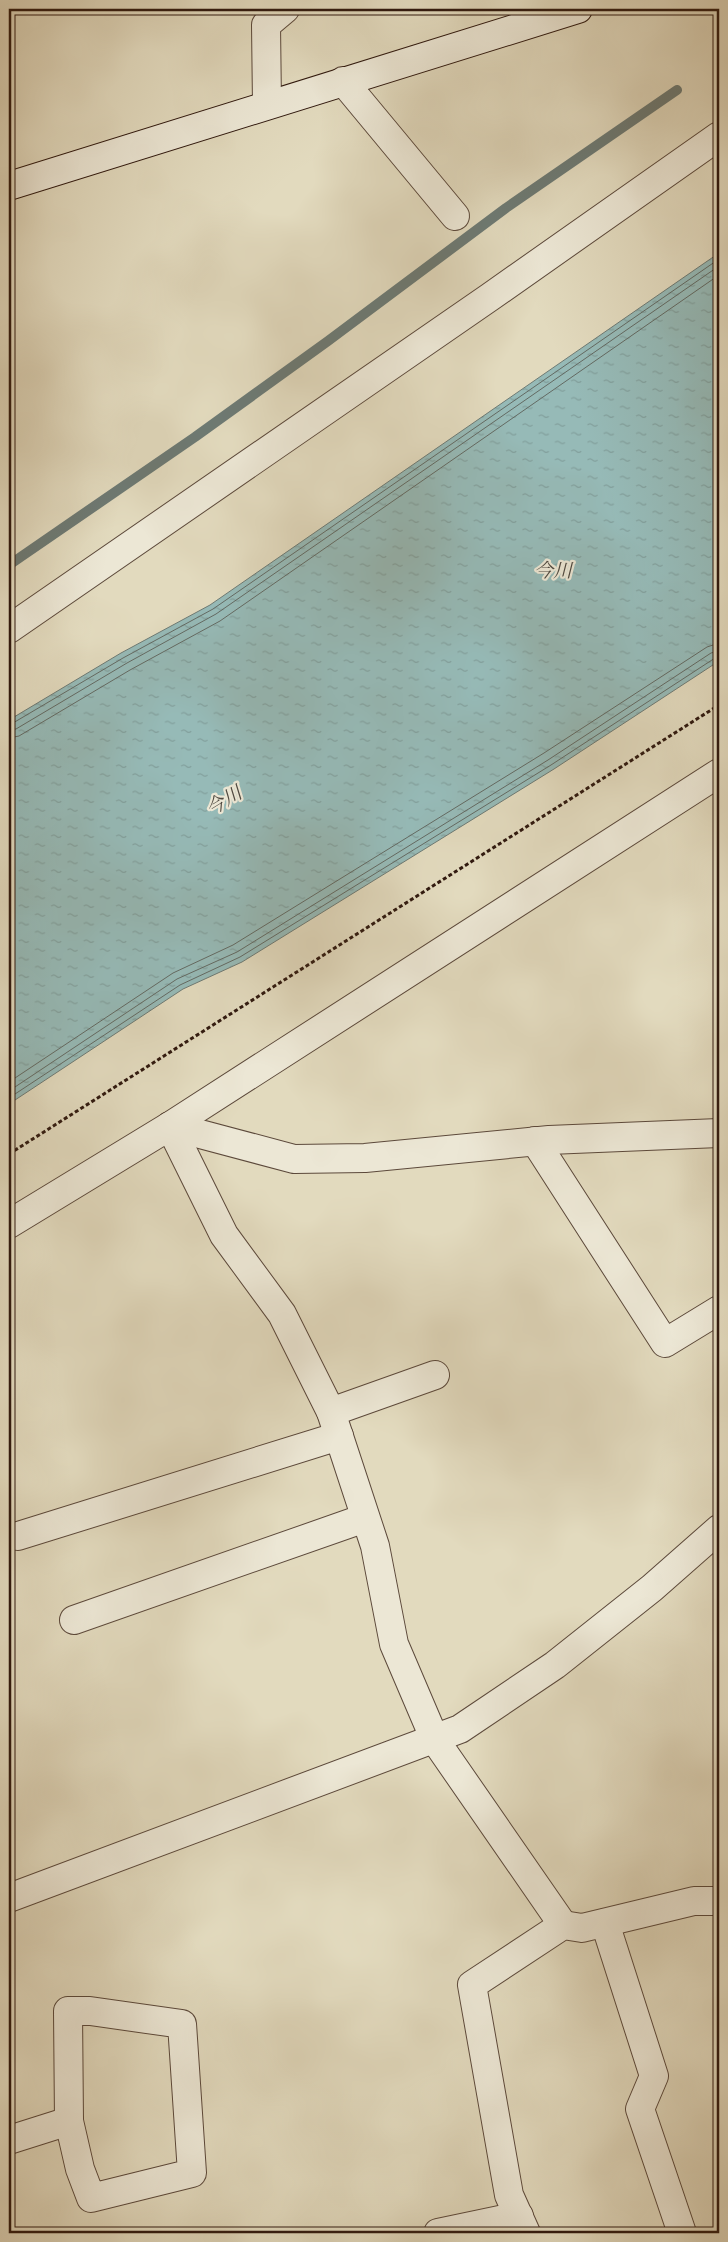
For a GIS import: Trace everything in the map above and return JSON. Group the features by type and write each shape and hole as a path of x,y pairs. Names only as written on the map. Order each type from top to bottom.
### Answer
{"street":[{"path":"267,105 266,25 285,9"},
{"path":"9,186 578,9"},
{"path":"343,81 455,216"},
{"path":"9,629 490,297 719,136"},
{"path":"9,1224 170,1126 719,772"},
{"path":"170,1126 294,1158 365,1158 535,1141 719,1133"},
{"path":"170,1126 224,1235 282,1314 335,1424 375,1546 394,1644 435,1740 563,1925"},
{"path":"535,1141 664,1343 719,1310"},
{"path":"18,1536 335,1424 435,1375"},
{"path":"74,1620 365,1518"},
{"path":"9,1898 460,1730 555,1665 652,1588 719,1529"},
{"path":"438,2233 523,2225 509,2195 472,1985 563,1925 582,1928 694,1901 719,1902"},
{"path":"605,1923 654,2076 640,2109 682,2233"},
{"path":"68,2011 90,2011 182,2024 192,2173 91,2198 80,2169 69,2121 68,2011"},
{"path":"9,2140 69,2121"}],"path":[{"path":"9,1154 719,705"}],"water":[{"name":"今川","path":"719,253 719,661 554,769 242,962 183,989 9,1104 9,720 121,653 210,605"}],"waterway":[{"path":"9,565 195,437 328,341 506,208 677,90"}]}
